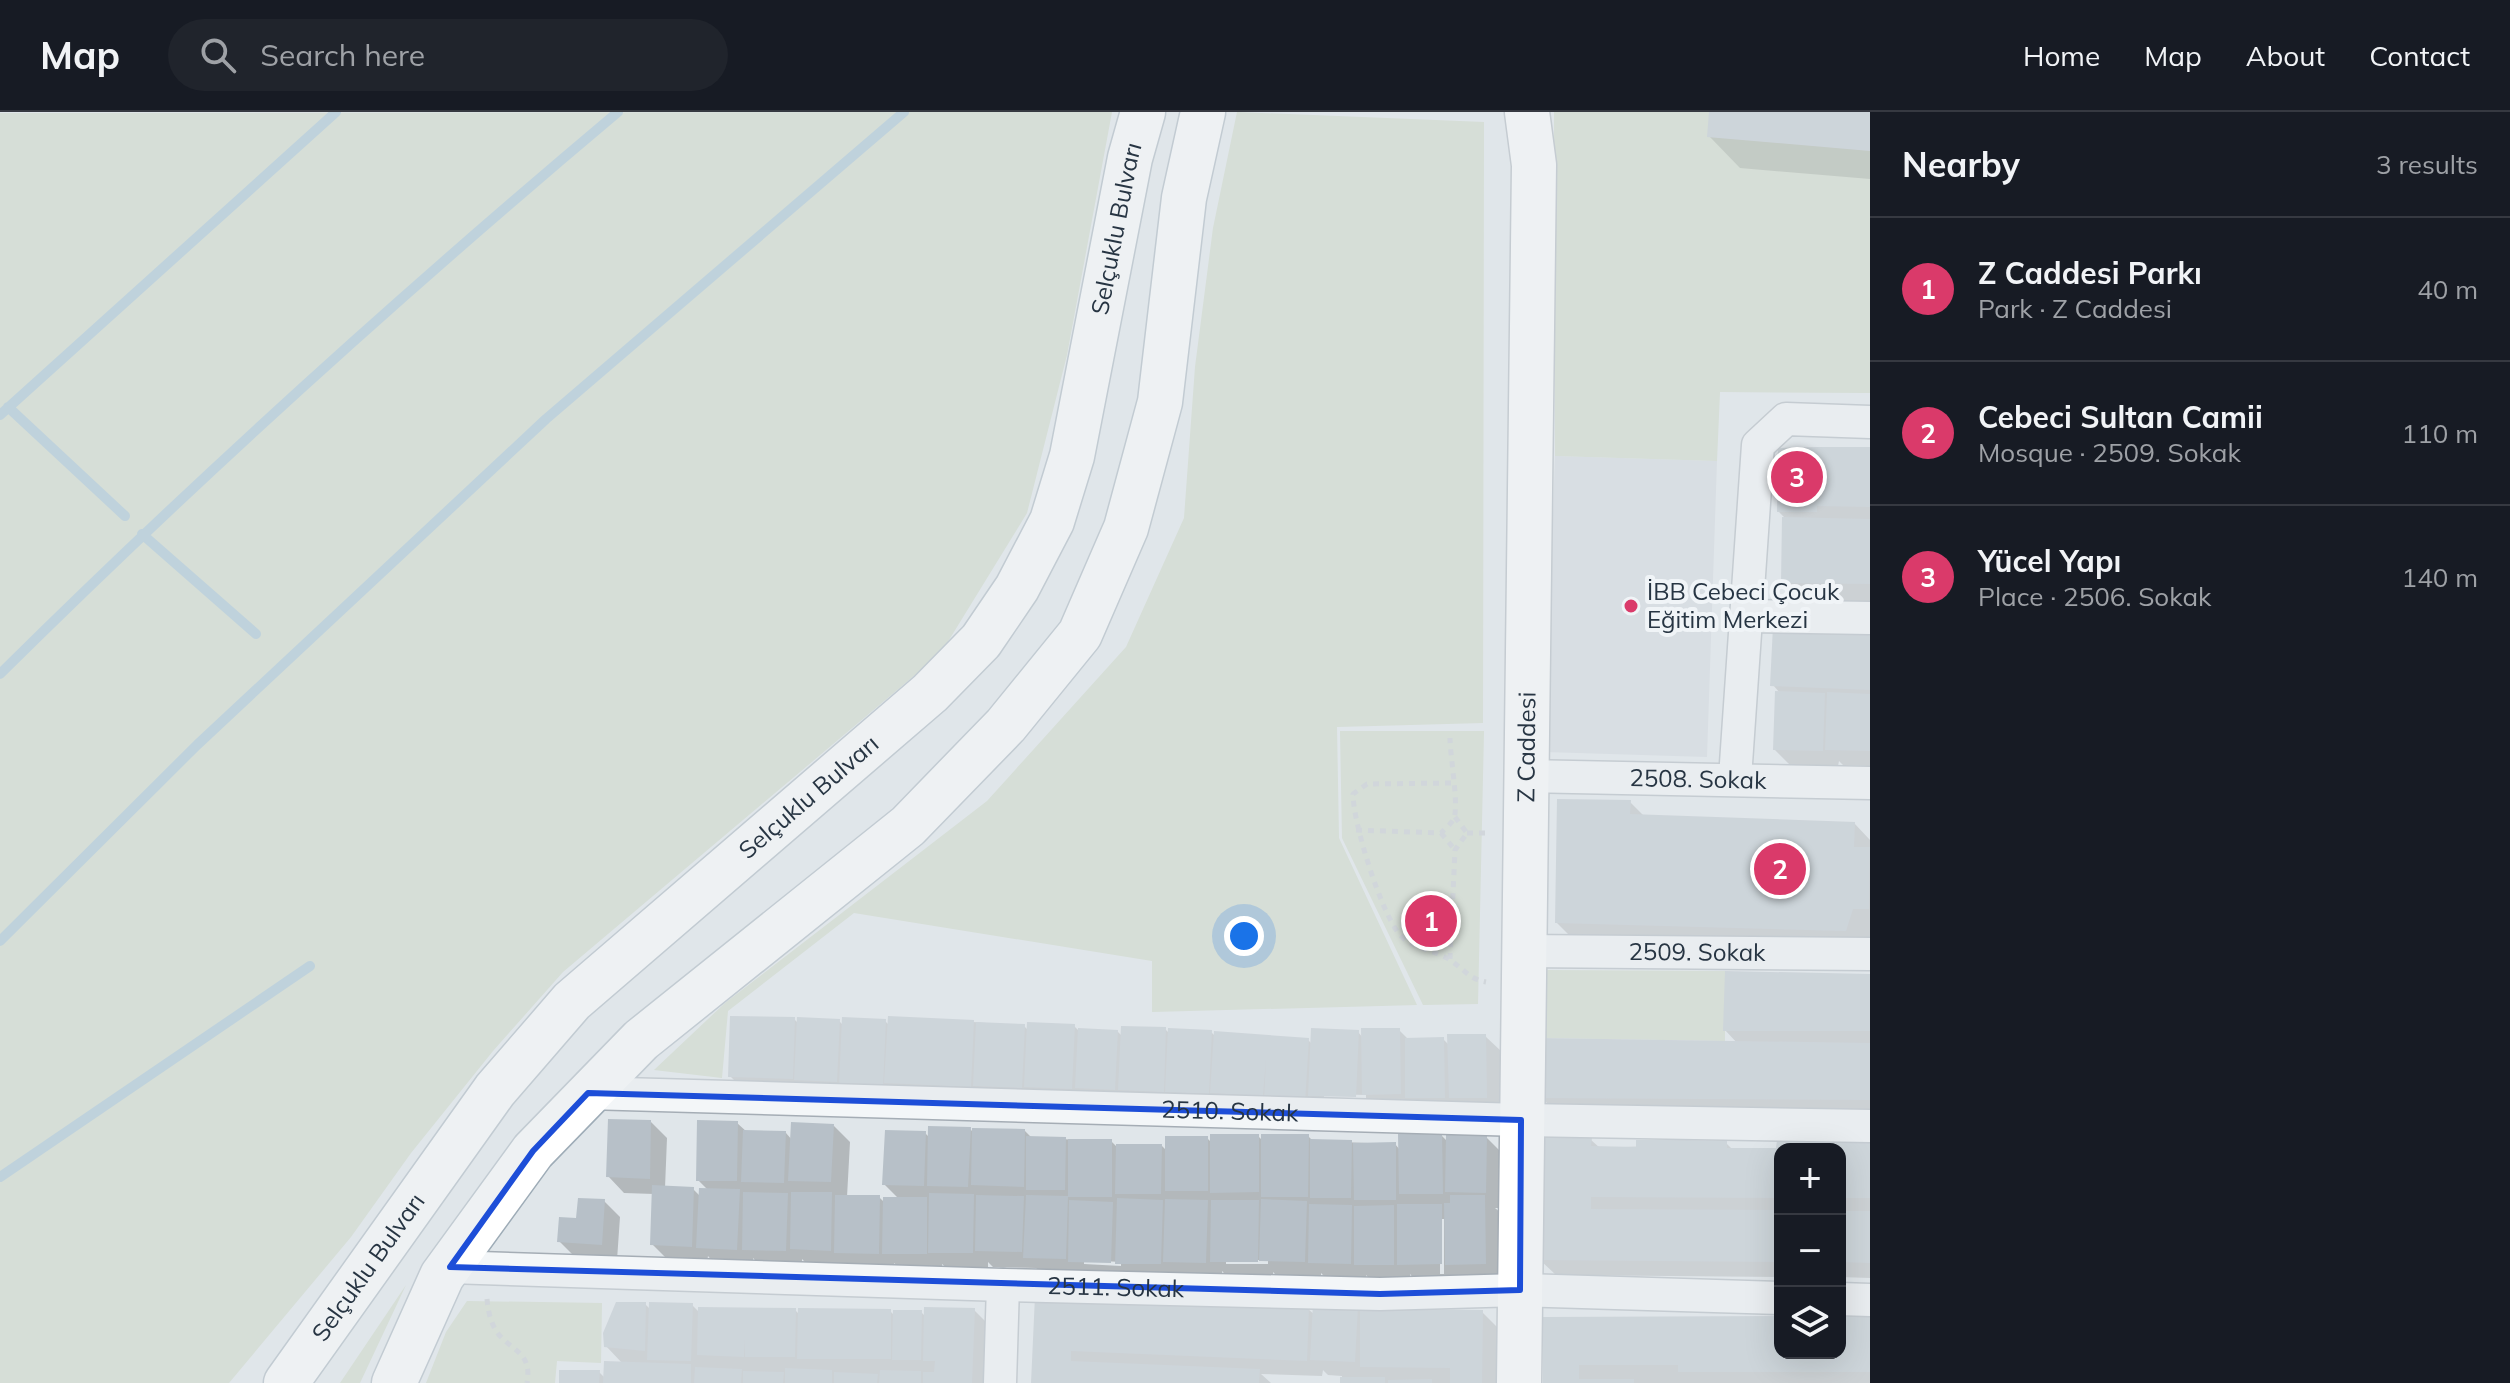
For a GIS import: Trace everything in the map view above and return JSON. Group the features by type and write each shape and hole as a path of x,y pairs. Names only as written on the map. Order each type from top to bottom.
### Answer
{"main road":[{"name":"Selçuklu Bulvarı","path":"286,1383 495,1090 572,1001 930,693 988,630 1017,588 1052,521 1072,456 1130,158 1143,112"},
{"path":"394,1383 442,1276 470,1268 533,1151 641,1040 908,826 1006,725 1080,634 1126,528 1160,402 1184,198 1203,112"},
{"name":"Z Caddesi","path":"1519,1383 1524,776 1534,165 1527,112"}],"street":[{"path":"1735,778 1758,445 1786,419 1870,422"},
{"path":"1748,616 1870,618"},
{"name":"2508. Sokak","path":"1524,776 1870,783"},
{"name":"2509. Sokak","path":"1523,951 1870,954"},
{"name":"2510. Sokak","path":"588,1093 1521,1120 1870,1126"},
{"name":"2511. Sokak","path":"470,1268 1380,1294 1520,1290 1774,1298"},
{"path":"1000,1383 1003,1285"},
{"path":"1846,1299 1870,1300"}],"path":[{"path":"1450,738 1455,817 1467,833 1455,850 1450,960 1401,937 1390,918 1356,830 1353,794 1367,784 1451,783"},
{"path":"1441,833 1455,817"},
{"path":"1356,830 1441,833 1455,850"},
{"path":"470,1268 500,1336 516,1347 525,1360 527,1383"}],"highlighted area":[{"path":"588,1093 1521,1120 1520,1290 1380,1294 450,1267 533,1151"}],"shaded area":[{"name":"İBB Cebeci Çocuk Eğitim Merkezi","path":"1555,456 1717,461 1707,757 1545,752"}],"green space":[{"path":"1112,112 1067,355 1027,513 941,653 563,972 493,1051 411,1153 351,1237 229,1383 0,1383 0,113"},
{"path":"1237,112 1484,122 1483,723 1337,727 1339,838 1417,1005 1152,1012 1152,961 854,913 728,1011 722,1078 654,1070 725,1003 987,801 1126,647 1184,518 1195,367 1213,228"},
{"path":"1554,112 1870,112 1870,393 1720,392 1717,461 1555,456"},
{"path":"1340,731 1484,731 1478,1004 1423,1005 1342,838"},
{"path":"1542,970 1725,971 1725,1041 1540,1038"},
{"path":"406,1285 360,1383 340,1383"},
{"path":"467,1301 602,1303 601,1363 557,1361 555,1383 426,1383 446,1332"}],"building":[{"path":"1709,112 1870,112 1870,151 1707,137"},
{"path":"1870,447 1870,507 1817,506 1817,512 1777,512 1778,448"},
{"path":"1782,517 1870,519 1870,584 1781,583"},
{"path":"1773,626 1870,629 1870,690 1770,686"},
{"path":"1775,691 1825,693 1823,751 1773,750"},
{"path":"1827,692 1870,694 1870,751 1825,750"},
{"path":"1557,799 1631,800 1630,814 1855,822 1854,847 1870,847 1869,909 1853,909 1846,931 1555,923"},
{"path":"1725,971 1870,974 1870,1031 1723,1031"},
{"path":"730,1016 795,1017 793,1079 728,1077"},
{"path":"888,1016 974,1020 971,1087 884,1083"},
{"path":"797,1017 840,1019 837,1082 794,1080"},
{"path":"842,1017 886,1019 883,1088 839,1086"},
{"path":"976,1022 1025,1024 1022,1088 973,1086"},
{"path":"1027,1022 1075,1024 1072,1089 1024,1087"},
{"path":"1121,1026 1166,1027 1164,1092 1118,1090"},
{"path":"1078,1028 1118,1030 1115,1090 1075,1088"},
{"path":"1168,1028 1212,1030 1209,1094 1165,1092"},
{"path":"1311,1028 1359,1030 1356,1097 1308,1096"},
{"path":"1361,1028 1400,1028 1401,1094 1362,1095"},
{"path":"1214,1031 1309,1038 1305,1103 1264,1100 1266,1059 1263,1096 1210,1093"},
{"path":"1447,1034 1486,1034 1487,1098 1449,1098"},
{"path":"1444,1037 1445,1098 1405,1098 1405,1038"},
{"path":"1540,1038 1870,1043 1870,1100 1539,1098"},
{"path":"608,1119 651,1120 650,1179 606,1177"},
{"path":"697,1120 738,1121 737,1181 696,1181"},
{"path":"791,1122 834,1124 831,1182 788,1181"},
{"path":"928,1126 971,1127 968,1187 927,1186"},
{"path":"972,1128 1025,1129 1024,1187 971,1185"},
{"path":"743,1130 786,1131 784,1183 741,1182"},
{"path":"885,1130 926,1131 924,1186 882,1185"},
{"path":"1442,1133 1443,1194 1399,1194 1398,1134"},
{"path":"1210,1134 1259,1134 1259,1192 1210,1193"},
{"path":"1261,1134 1309,1134 1308,1197 1261,1197"},
{"path":"1446,1135 1487,1135 1486,1193 1445,1192"},
{"path":"1870,1135 1870,1198 1846,1198 1846,1143 1777,1143 1777,1140"},
{"path":"1026,1136 1066,1137 1065,1190 1026,1190"},
{"path":"1165,1136 1208,1136 1208,1191 1165,1191"},
{"path":"1539,1137 1592,1138 1591,1146 1636,1147 1636,1140 1727,1141 1727,1148 1774,1148 1774,1198 1591,1197 1591,1209 1774,1210 1774,1262 1537,1260"},
{"path":"1068,1139 1112,1139 1112,1197 1068,1197"},
{"path":"1310,1139 1352,1140 1351,1198 1310,1198"},
{"path":"1396,1142 1396,1200 1354,1200 1353,1143"},
{"path":"1116,1144 1162,1144 1161,1194 1115,1194"},
{"path":"652,1185 694,1187 692,1247 650,1245"},
{"path":"699,1188 740,1189 737,1250 696,1248"},
{"path":"743,1192 788,1193 786,1251 742,1250"},
{"path":"791,1192 832,1192 831,1251 790,1249"},
{"path":"929,1193 974,1194 973,1253 928,1253"},
{"path":"835,1195 880,1195 879,1254 834,1253"},
{"path":"976,1195 1024,1196 1022,1252 975,1251"},
{"path":"1026,1195 1068,1196 1066,1259 1023,1258"},
{"path":"1450,1195 1485,1195 1486,1264 1445,1265 1444,1203 1450,1203"},
{"path":"883,1197 927,1197 927,1254 882,1254"},
{"path":"578,1198 605,1199 602,1245 557,1242 559,1217 576,1218"},
{"path":"1117,1198 1163,1200 1161,1264 1115,1264"},
{"path":"1165,1199 1208,1200 1206,1263 1163,1262"},
{"path":"1261,1199 1307,1201 1305,1262 1259,1261"},
{"path":"1069,1200 1113,1202 1111,1263 1068,1262"},
{"path":"1211,1200 1259,1200 1258,1262 1210,1262"},
{"path":"1309,1204 1352,1205 1351,1264 1308,1263"},
{"path":"1397,1204 1442,1204 1442,1264 1397,1265"},
{"path":"1394,1205 1394,1265 1354,1265 1354,1206"},
{"path":"1846,1211 1870,1211 1870,1263 1846,1262"},
{"path":"1035,1296 1309,1307 1307,1361 1071,1351 1071,1361 1260,1369 1259,1383 1031,1383"},
{"path":"616,1302 646,1302 645,1351 604,1347 603,1333"},
{"path":"649,1302 693,1303 691,1361 647,1360"},
{"path":"1313,1303 1358,1306 1355,1362 1310,1360"},
{"path":"698,1307 796,1308 795,1357 745,1357 744,1339 744,1357 697,1355"},
{"path":"924,1307 975,1308 972,1383 923,1383 923,1372 934,1372 935,1361 923,1361"},
{"path":"798,1308 891,1309 891,1359 797,1359"},
{"path":"1360,1308 1483,1310 1482,1383 1450,1383 1450,1368 1360,1367"},
{"path":"893,1310 922,1310 921,1360 892,1360"},
{"path":"1774,1316 1774,1359 1846,1359 1846,1316 1870,1316 1870,1372 1678,1372 1678,1365 1579,1365 1579,1379 1634,1379 1634,1383 1543,1383 1543,1317"},
{"path":"604,1361 691,1364 691,1383 603,1383"},
{"path":"695,1367 742,1369 741,1383 694,1383"},
{"path":"785,1368 832,1370 832,1383 785,1383"},
{"path":"559,1370 600,1370 599,1383 559,1383"},
{"path":"880,1370 921,1371 921,1383 879,1383"},
{"path":"743,1371 784,1372 783,1383 743,1383"},
{"path":"834,1372 878,1374 877,1383 834,1383"},
{"path":"1340,1377 1385,1377 1385,1383 1340,1383"},
{"path":"1432,1379 1432,1383 1388,1383 1388,1380"}],"waterway":[{"path":"0,415 336,112"},
{"path":"0,674 303,387 618,112"},
{"path":"0,941 197,745 546,419 904,112"},
{"path":"8,407 125,516"},
{"path":"142,534 256,634"},
{"path":"0,1177 310,966"}],"place":[{"name":"Yücel Yapı","path":"1797,477"},
{"name":"İBB Cebeci Çocuk Eğitim Merkezi","path":"1631,606"},
{"name":"Cebeci Sultan Camii","path":"1780,869"},
{"name":"Z Caddesi Parkı","path":"1431,921"}]}
